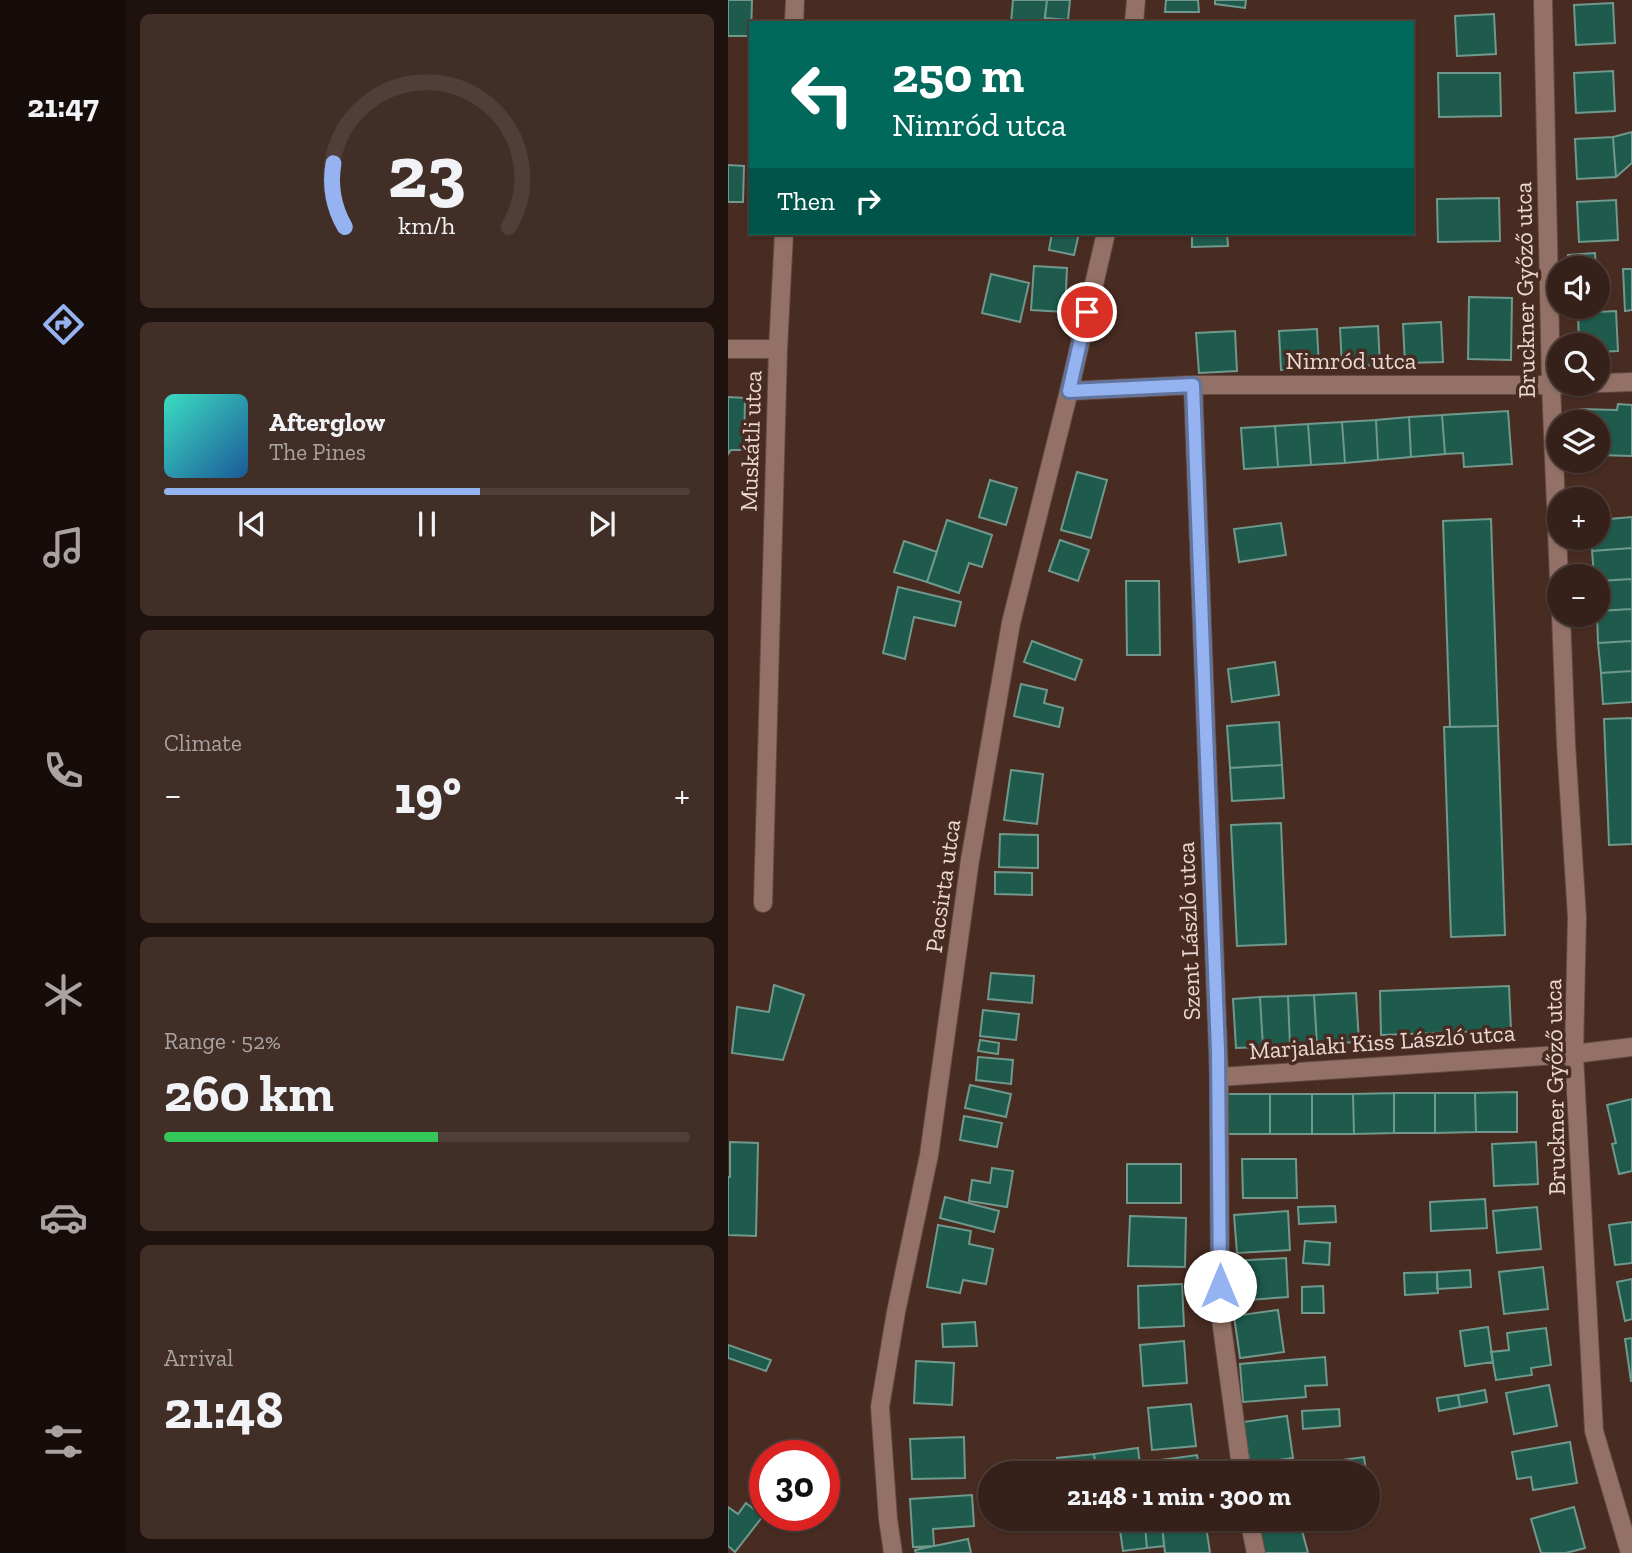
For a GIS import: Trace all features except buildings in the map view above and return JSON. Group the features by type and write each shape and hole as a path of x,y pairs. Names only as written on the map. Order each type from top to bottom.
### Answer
{"street":[{"path":"794,21 795,0"},
{"path":"1134,21 1136,0"},
{"name":"Bruckner Győző utca","path":"1543,0 1550,333"},
{"name":"Muskátli utca","path":"762,903 778,349 784,235"},
{"name":"Pacsirta utca","path":"893,1553 880,1407 896,1312 929,1155 970,860 1011,623 1105,235"},
{"path":"728,349 778,349"},
{"name":"Nimród utca","path":"1610,383 1632,382"},
{"name":"Nimród utca","path":"1069,391 1193,385 1547,385"},
{"name":"Szent László utca","path":"1193,385 1219,1077 1220,1312 1239,1461"},
{"name":"Bruckner Győző utca","path":"1551,396 1558,564"},
{"name":"Bruckner Győző utca","path":"1562,627 1577,917 1574,1054 1594,1431 1630,1553"},
{"name":"Marjalaki Kiss László utca","path":"1219,1077 1574,1054 1632,1047"},
{"path":"1251,1531 1256,1553"}],"route":[{"path":"1087,312 1069,391 1193,385 1219,1077 1220,1286"}]}
